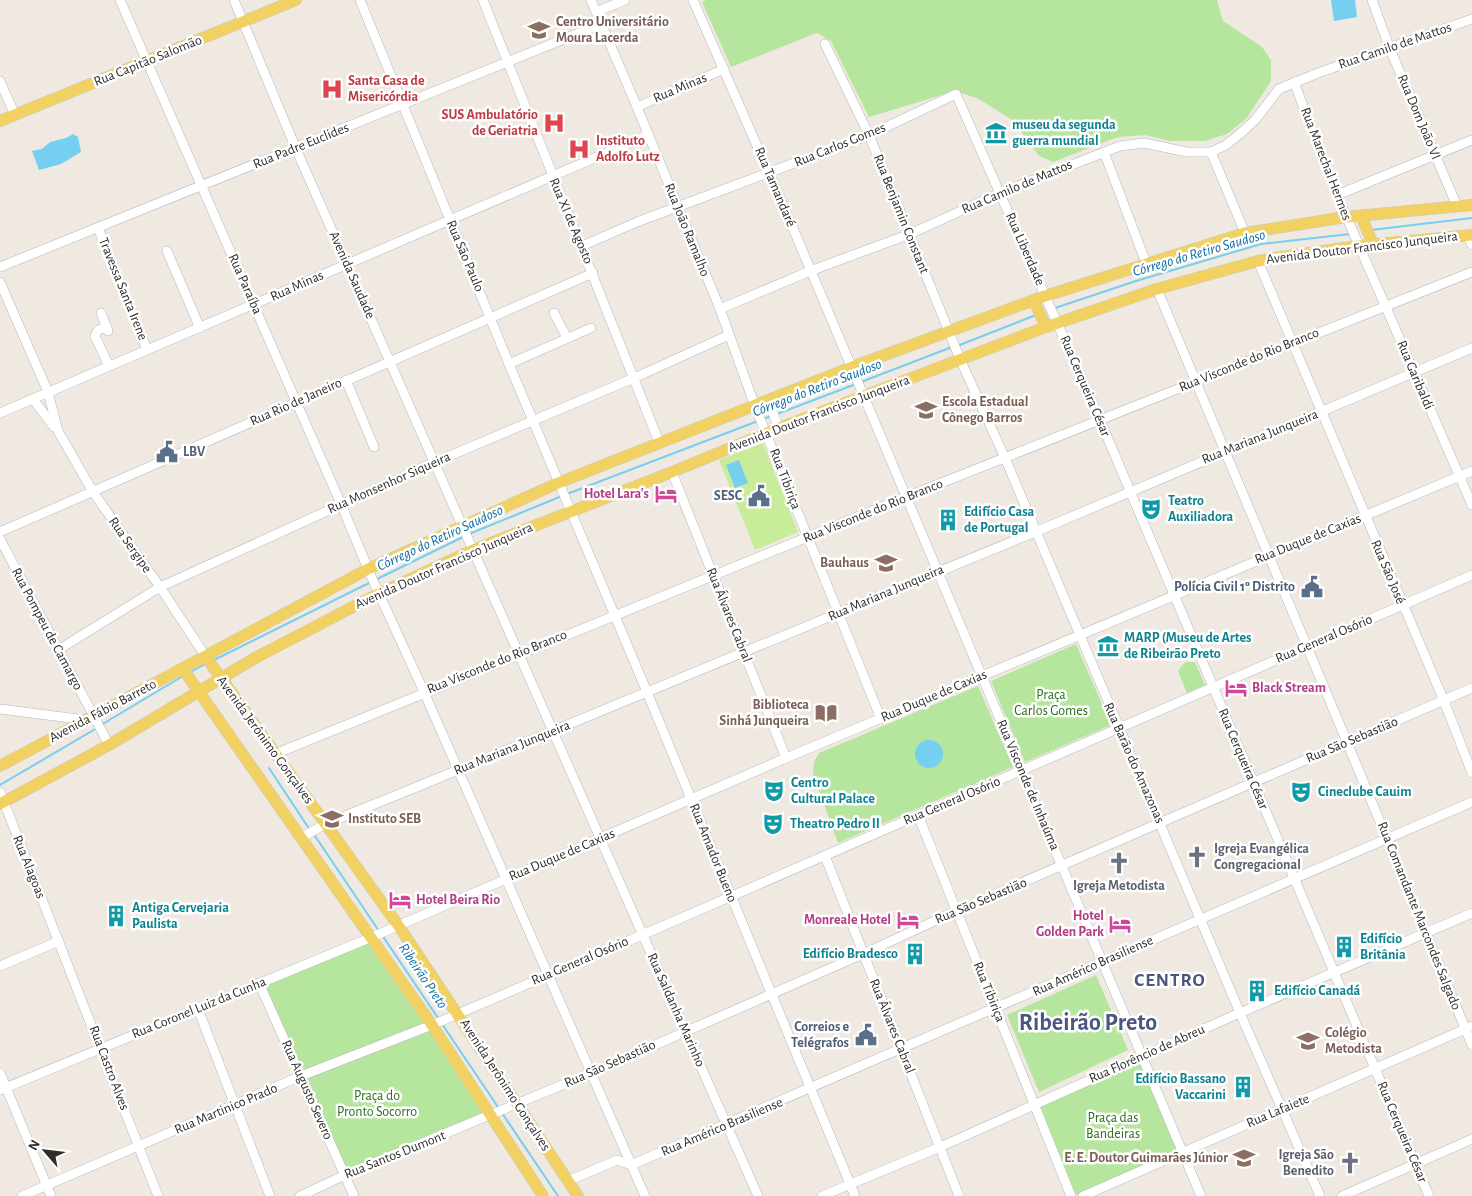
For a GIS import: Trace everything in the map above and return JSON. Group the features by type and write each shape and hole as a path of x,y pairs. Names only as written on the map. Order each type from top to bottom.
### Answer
{"main road":[{"name":"Rua Capitão Salomão","path":"0,121 296,0"},
{"name":"Avenida Doutor Francisco Junqueira","path":"207,659 369,572 659,442 756,408 950,334 1146,263 1246,233 1472,205"},
{"path":"1362,219 1371,240"},
{"name":"Avenida Doutor Francisco Junqueira","path":"197,690 378,591 472,547 568,507 672,472 765,430 1044,324 1157,289 1258,261 1371,240 1470,238"},
{"path":"1041,301 1044,324"},
{"name":"Avenida Fábio Barreto","path":"0,766 207,659"},
{"name":"Avenida Jerônimo Gonçalves","path":"207,659 275,754 322,825 395,926 514,1105 578,1196"},
{"name":"Avenida Jerônimo Gonçalves","path":"185,671 435,1023 494,1114 543,1196"},
{"path":"1,798 108,744 197,690"}],"street":[{"name":"Rua Paraíba","path":"120,0 369,572 424,692 645,1196"},
{"name":"Avenida Saudade","path":"234,0 296,149 472,547"},
{"name":"Rua São Paulo","path":"360,0 568,507"},
{"name":"Rua XI de Agosto","path":"483,0 659,442"},
{"name":"Rua João Ramalho","path":"591,0 637,106 720,309 756,408"},
{"path":"596,12 624,0"},
{"name":"Rua Tamandaré","path":"693,0 853,371"},
{"name":"Rua Dom João VI","path":"1372,0 1434,155 1457,206"},
{"name":"Rua Camilo de Mattos","path":"720,309 910,234 1000,193 1120,146 1144,143 1187,152 1212,152 1226,144 1255,120 1279,89 1318,73 1472,19"},
{"name":"Rua Padre Euclides","path":"0,267 296,149 601,24"},
{"name":"Rua Benjamin Constant","path":"824,44 869,135 950,334"},
{"name":"Rua Minas","path":"637,106 724,69"},
{"path":"0,81 15,115"},
{"name":"Rua Marechal Hermes","path":"1294,82 1357,242"},
{"name":"Rua Carlos Gomes","path":"582,246 637,222 869,135 956,94"},
{"name":"Rua Liberdade","path":"956,94 1000,193 1041,301 1056,320"},
{"name":"Rua Minas","path":"0,413 648,135"},
{"path":"1337,195 1472,140"},
{"path":"1104,152 1146,263"},
{"path":"1212,152 1246,233"},
{"name":"Travessa Santa Irene","path":"98,228 147,350"},
{"name":"Rua Garibaldi","path":"1357,242 1472,505"},
{"path":"168,251 200,328"},
{"name":"Rua São José","path":"1258,261 1402,606 1444,701 1472,772"},
{"name":"Rua Visconde do Rio Branco","path":"275,754 614,614 1472,272"},
{"name":"Rua Rio de Janeiro","path":"0,532 593,274"},
{"name":"Rua Sergipe","path":"0,282 48,392 58,431"},
{"name":"Rua Comandante Marcondes Salgado","path":"1157,289 1308,646 1426,933 1469,1028 1472,1045"},
{"path":"101,313 108,329 98,330 95,336 109,366"},
{"path":"554,313 567,338"},
{"name":"Rua Cerqueira César","path":"1056,320 1429,1196"},
{"path":"509,364 591,328"},
{"name":"Rua Barão do Amazonas","path":"950,334 1005,458 1079,636 1320,1196"},
{"name":"Rua Monsenhor Siqueira","path":"58,650 160,587 435,462 634,378 729,335"},
{"name":"Rua Mariana Junqueira","path":"304,837 322,825 1035,532 1472,348"},
{"name":"Rua Visconde de Inhaúma","path":"853,371 1201,1196"},
{"path":"346,380 374,447"},
{"name":"Rua Sergipe","path":"34,399 58,431 93,492 160,587 207,659"},
{"path":"769,403 778,425"},
{"name":"Rua Tibiriça","path":"756,408 881,719"},
{"name":"Rua Duque de Caxias","path":"395,926 786,758 1472,471"},
{"name":"Rua Álvares Cabral","path":"672,472 786,758"},
{"name":"Rua Amador Bueno","path":"568,507 647,692 855,1196"},
{"name":"Rua Pompeu de Camargo","path":"0,539 92,719 108,744"},
{"name":"Rua Saldanha Marinho","path":"472,547 758,1196"},
{"name":"Rua General Osório","path":"435,1023 918,816 1472,575"},
{"name":"Rua São Sebastião","path":"494,1114 1472,688"},
{"path":"0,709 92,719"},
{"name":"Rua Alagoas","path":"1,798 59,941"},
{"name":"Rua Américo Brasiliense","path":"632,1165 1472,802"},
{"name":"Rua Tibiriça","path":"918,816 1071,1196"},
{"name":"Rua Álvares Cabral","path":"825,856 959,1196"},
{"name":"Rua Florêncio de Abreu","path":"822,1196 940,1147 1142,1056 1472,913"},
{"name":"Rua Coronel Luiz da Cunha","path":"3,1089 395,926"},
{"path":"0,966 59,941"},
{"name":"Rua Castro Alves","path":"59,941 158,1196"},
{"name":"Rua Augusto Severo","path":"259,983 354,1196"},
{"path":"198,1009 270,1196"},
{"name":"Rua Martinico Prado","path":"22,1196 301,1076 435,1023"},
{"name":"Rua Lafaiete","path":"1083,1196 1469,1028"},
{"path":"0,1073 3,1089 51,1196"},
{"name":"Rua Santos Dumont","path":"300,1196 345,1175 494,1114"},
{"path":"1342,1196 1472,1139"},
{"path":"568,1182 617,1160 632,1165"}],"green space":[{"path":"706,0 1217,0 1223,21 1262,47 1271,60 1271,81 1246,119 1227,134 1205,141 1169,141 1145,135 1118,137 1053,162 1039,156 1012,120 979,99 955,91 869,117 831,41 817,33 731,67 702,2"},
{"name":"SESC","path":"760,444 764,445 798,532 755,550 719,460"},
{"name":"Praça Carlos Gomes","path":"1076,644 1111,725 1025,762 991,681"},
{"path":"1185,662 1195,662 1205,685 1187,693 1178,671"},
{"path":"978,686 1013,767 838,843 813,774 814,762 819,753"},
{"path":"370,941 427,1023 303,1072 264,984"},
{"name":"Praça das Bandeiras","path":"1096,975 1128,1050 1039,1092 1007,1015"},
{"name":"Praça do Pronto Socorro","path":"431,1028 485,1115 347,1171 305,1077"},
{"name":"Praça das Bandeiras","path":"1140,1060 1178,1150 1077,1195 1073,1191 1040,1105"}],"water":[{"path":"1331,0 1355,0 1357,17 1334,21"},
{"path":"73,134 78,137 81,152 61,164 39,170 32,151 42,149 50,142"},
{"path":"739,460 748,483 735,488 726,465"},
{"path":"929,740 939,744 943,754 939,764 929,768 919,764 915,754 919,744"}],"waterway":[{"name":"Córrego do Retiro Saudoso","path":"1371,230 1472,218"},
{"name":"Córrego do Retiro Saudoso","path":"1055,308 1136,281 1261,244 1350,234"},
{"name":"Córrego do Retiro Saudoso","path":"957,346 1036,315"},
{"name":"Córrego do Retiro Saudoso","path":"861,382 952,347"},
{"name":"Córrego do Retiro Saudoso","path":"777,414 856,384"},
{"name":"Córrego do Retiro Saudoso","path":"763,419 772,416"},
{"name":"Córrego do Retiro Saudoso","path":"567,494 758,421"},
{"name":"Córrego do Retiro Saudoso","path":"469,534 562,496"},
{"name":"Córrego do Retiro Saudoso","path":"375,580 463,537"},
{"name":"Córrego do Retiro Saudoso","path":"214,660 371,582"},
{"name":"Córrego do Retiro Saudoso","path":"189,673 205,664"},
{"path":"101,725 183,676"},
{"path":"0,785 97,728"},
{"name":"Ribeirão Preto","path":"269,768 310,830"},
{"name":"Ribeirão Preto","path":"313,833 379,931"},
{"name":"Ribeirão Preto","path":"382,935 438,1018"},
{"name":"Ribeirão Preto","path":"442,1024 498,1107"},
{"name":"Ribeirão Preto","path":"502,1113 558,1196"}],"place":[{"name":"Centro Universitário Moura Lacerda","path":"539,30"},
{"name":"Santa Casa de Misericórdia","path":"332,89"},
{"name":"SUS Ambulatório de Geriatria","path":"554,123"},
{"name":"museu da segunda guerra mundial","path":"996,133"},
{"name":"Instituto Adolfo Lutz","path":"579,149"},
{"name":"Escola Estadual Cônego Barros","path":"926,410"},
{"name":"LBV","path":"167,452"},
{"name":"Hotel Lara's","path":"666,494"},
{"name":"SESC","path":"759,496"},
{"name":"Teatro Auxiliadora","path":"1151,509"},
{"name":"Edifício Casa de Portugal","path":"948,520"},
{"name":"Bauhaus","path":"886,563"},
{"name":"Polícia Civil 1º Distrito","path":"1312,587"},
{"name":"MARP (Museu de Artes de Ribeirão Preto","path":"1108,646"},
{"name":"Black Stream","path":"1236,688"},
{"name":"Biblioteca Sinhá Junqueira","path":"826,713"},
{"name":"Centro Cultural Palace","path":"774,791"},
{"name":"Cineclube Cauim","path":"1301,792"},
{"name":"Instituto SEB","path":"332,819"},
{"name":"Theatro Pedro II","path":"773,824"},
{"name":"Igreja Evangélica Congregacional","path":"1197,857"},
{"name":"Igreja Metodista","path":"1119,863"},
{"name":"Hotel Beira Rio","path":"400,900"},
{"name":"Antiga Cervejaria Paulista","path":"116,916"},
{"name":"Monreale Hotel","path":"908,920"},
{"name":"Hotel Golden Park","path":"1120,924"},
{"name":"Edifício Britânia","path":"1344,947"},
{"name":"Edifício Bradesco","path":"915,954"},
{"name":"Edifício Canadá","path":"1257,991"},
{"name":"Correios e Telégrafos","path":"866,1035"},
{"name":"Colégio Metodista","path":"1308,1041"},
{"name":"Edifício Bassano Vaccarini","path":"1243,1087"},
{"name":"E. E. Doutor Guimarães Júnior","path":"1244,1158"},
{"name":"Igreja São Benedito","path":"1350,1163"}],"district":[{"name":"CENTRO","path":"1170,980"},
{"name":"Ribeirão Preto","path":"1088,1023"}]}
